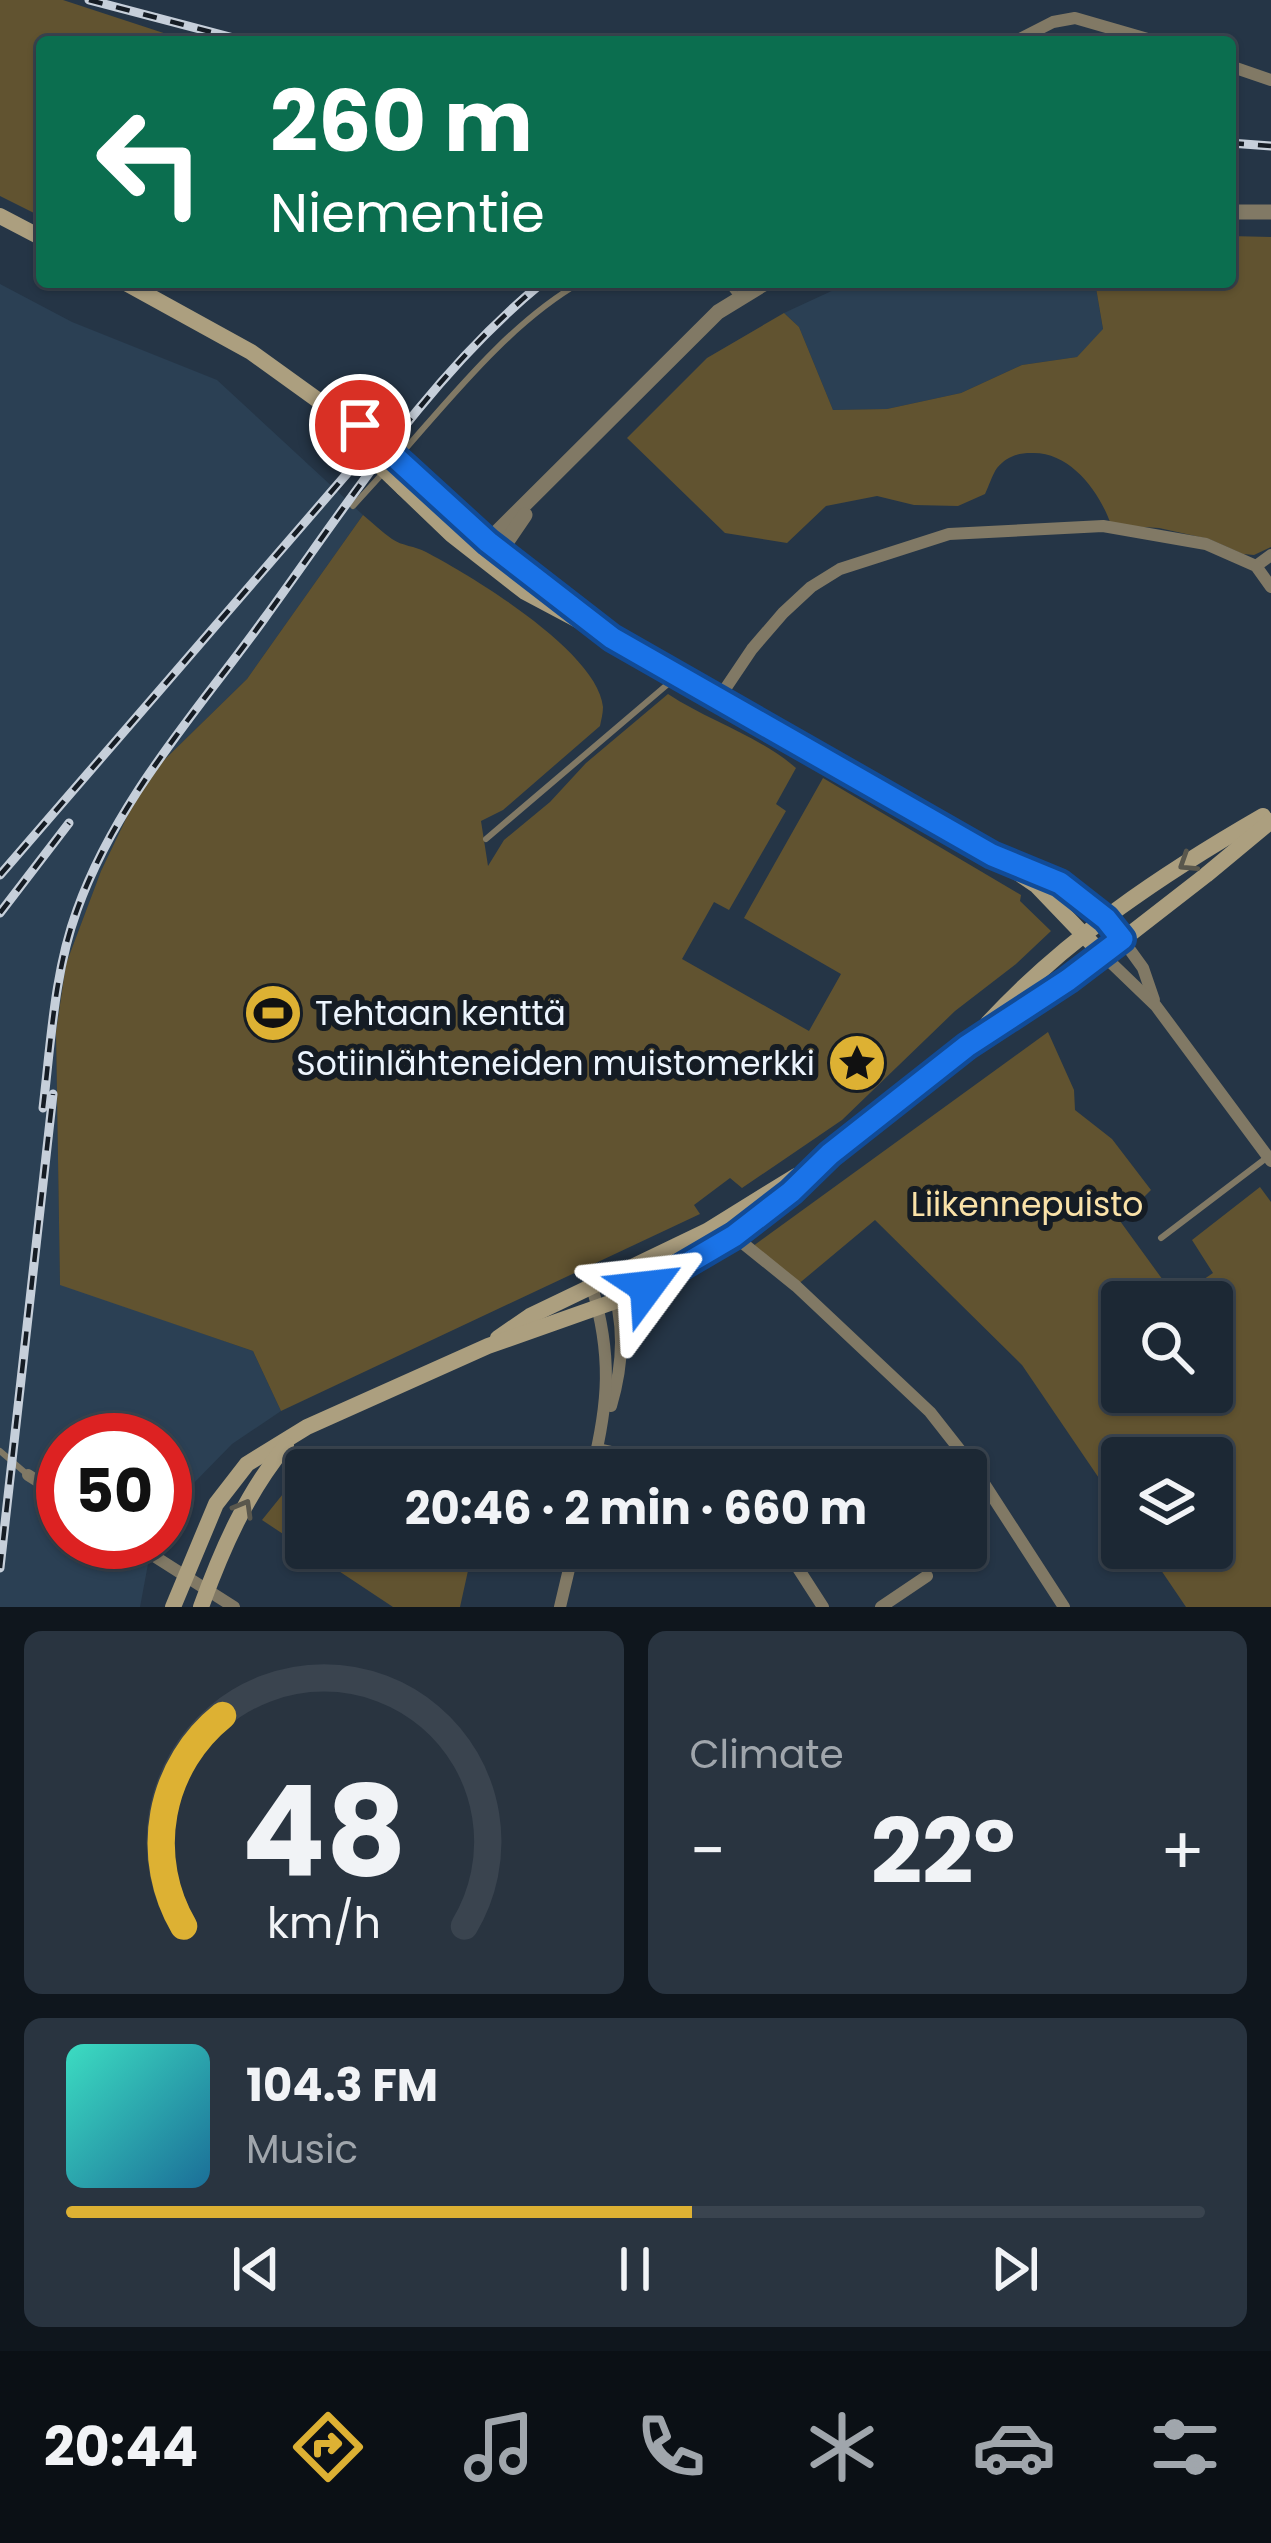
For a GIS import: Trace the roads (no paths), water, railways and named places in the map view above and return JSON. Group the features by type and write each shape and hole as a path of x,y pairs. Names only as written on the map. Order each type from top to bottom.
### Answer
{"main road":[{"path":"0,216 36,235"},
{"path":"135,288 251,352 326,406 488,554 612,638 992,855 1036,885 1103,955"},
{"path":"967,1046 1034,975 1085,934 1186,864 1271,816"},
{"path":"173,1607 208,1520 227,1487 248,1464 294,1435 488,1346 647,1287 728,1229 791,1192 829,1155 967,1046 1103,955 1206,875 1271,816"},
{"path":"992,855 1060,883 1106,919 1122,939"},
{"path":"488,1346 530,1316 728,1229"},
{"path":"202,1607 227,1537 294,1435"}],"street":[{"path":"1026,36 1053,22 1075,18 1136,36"},
{"path":"1236,69 1271,80"},
{"path":"1236,212 1271,212"},
{"path":"488,554 537,496 667,362 718,313 756,288"},
{"path":"719,698 752,649 811,587 840,569 949,534 1103,526 1206,544 1256,566 1271,587"},
{"path":"1256,566 1271,555"},
{"path":"1122,939 1143,968 1156,1006"},
{"path":"1103,955 1156,1006 1270,1157"},
{"path":"728,1229 931,1412 974,1468 1064,1607"},
{"path":"602,1430 622,1353 618,1301 610,1278"},
{"path":"592,1287 607,1371 607,1403 598,1448 602,1449"},
{"path":"28,1474 36,1479"},
{"path":"177,1569 234,1607"},
{"path":"560,1607 569,1569"},
{"path":"799,1569 823,1607"},
{"path":"881,1607 927,1576"}],"lane":[{"path":"353,506 465,382 529,319 573,288"},
{"path":"731,288 739,298"},
{"path":"486,839 678,676"},
{"path":"1161,1238 1270,1157"},
{"path":"0,1451 28,1474"}],"railway":[{"path":"89,0 226,36"},
{"path":"1236,143 1271,146"},
{"path":"43,1108 54,1008 69,934 94,869 136,794 427,399 536,288"},
{"path":"0,875 357,462"},
{"path":"0,913 69,823"},
{"path":"0,1568 53,1094"}],"place":[{"name":"Tehtaan kenttä","path":"273,1013"},
{"name":"Sotiinlähteneiden muistomerkki","path":"857,1063"}],"park label":[{"name":"Liikennepuisto","path":"1027,1204"}]}
